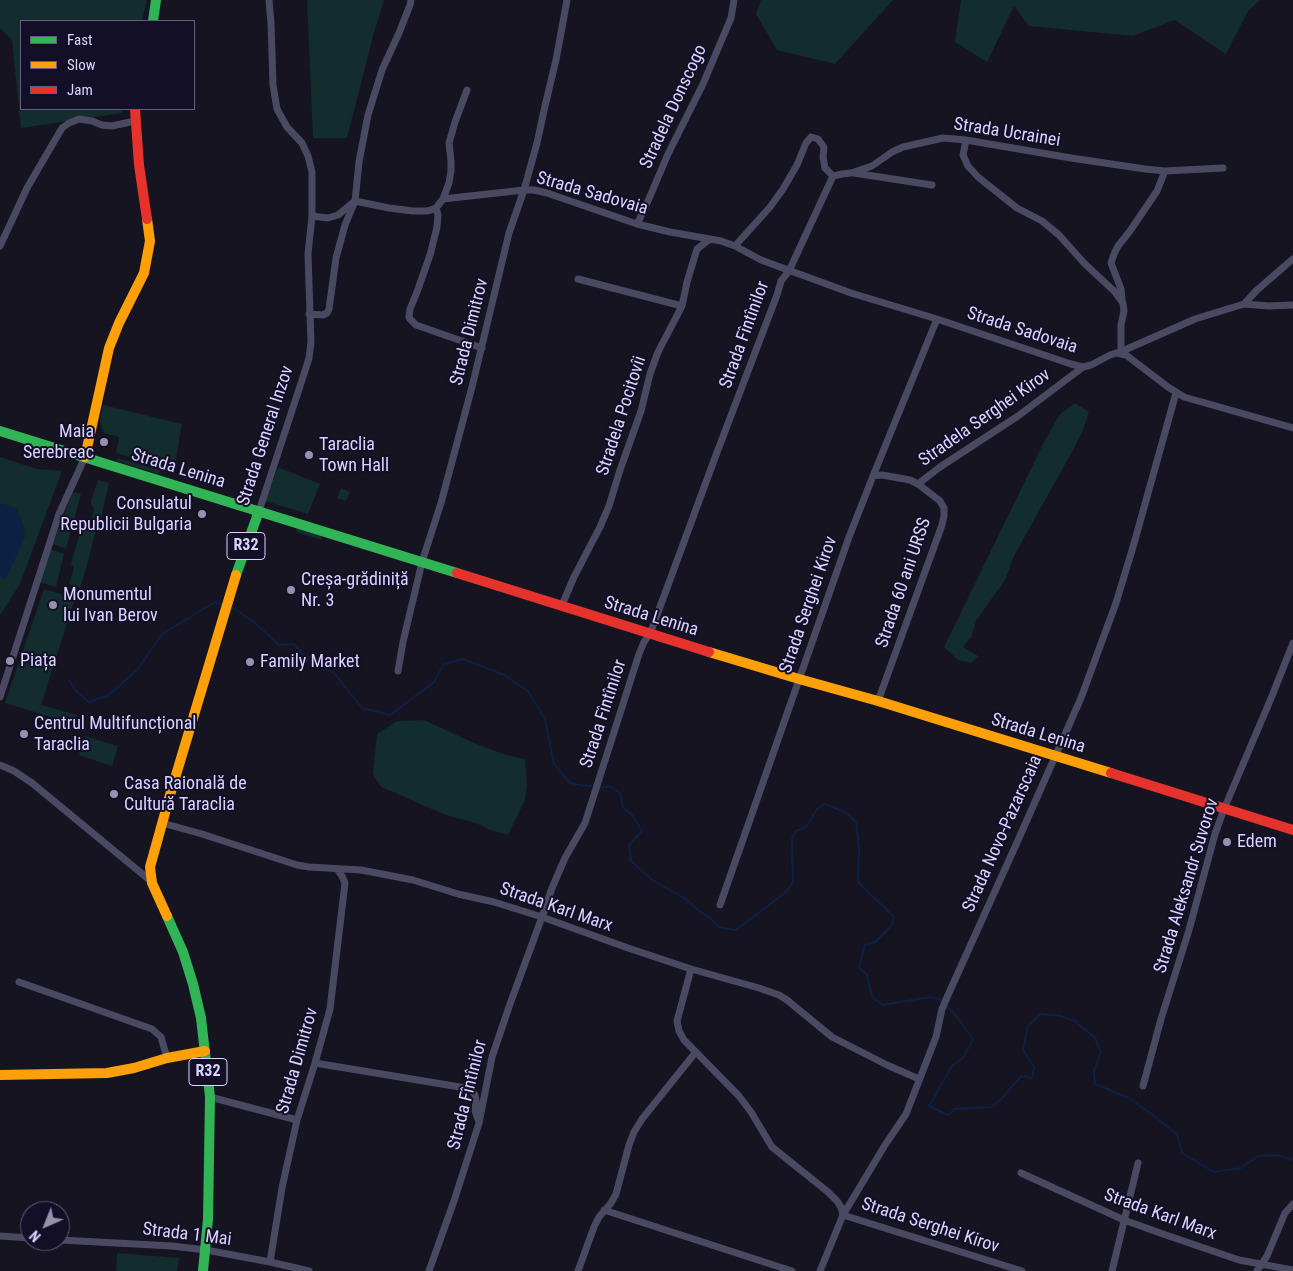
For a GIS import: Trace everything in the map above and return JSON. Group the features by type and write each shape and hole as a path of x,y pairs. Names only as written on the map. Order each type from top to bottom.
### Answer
{"street":[{"path":"153,20 156,0"},
{"name":"Strada General Inzov","path":"152,883 150,867 234,582 309,358 311,342 308,254 312,216 312,172 302,143 287,127 277,109 273,85 269,0"},
{"path":"309,314 323,315 327,313 329,308 336,258 345,225 355,201 359,162 368,114 382,70 399,34 411,0"},
{"name":"Strada Dimitrov","path":"398,671 422,562 441,503 482,348 509,233 538,143 568,0"},
{"name":"Stradela Donscogo","path":"637,224 706,76 731,18 734,0"},
{"path":"355,201 413,211 426,211 436,208 443,199 449,183 451,171 449,143 467,90"},
{"path":"0,697 58,514 85,457 109,348 144,272 148,255 150,241 139,165 135,110"},
{"path":"0,246 27,188 62,128 79,119 92,121 102,126 135,122"},
{"path":"735,246 770,207 783,189 797,165 806,143 811,137 818,139 824,147 825,168 833,176"},
{"name":"Strada Ucrainei","path":"833,176 851,173 872,166 903,147 943,138 1165,170 1223,168"},
{"path":"966,140 963,156 968,166 978,178 1017,208 1042,221 1060,235 1084,263 1114,291 1123,303"},
{"path":"1121,354 1121,325 1124,311 1121,289 1111,263 1118,246 1157,191 1165,170"},
{"name":"Strada Ucrainei","path":"851,173 932,185"},
{"name":"Strada Fîntînilor","path":"428,1271 454,1201 479,1123 492,1057 552,888 585,823 639,654 650,634 781,281 789,271 833,176"},
{"name":"Strada Sadovaia","path":"443,199 534,190 637,224 721,241 761,260 850,293 937,319 1083,367 1110,355 1121,354"},
{"path":"312,216 328,218 338,216 355,201"},
{"path":"436,208 438,215 437,228 430,255 408,313 410,319 416,325 482,348"},
{"name":"Stradela Pocitovîi","path":"562,605 609,506 658,352 682,306 697,249 710,239"},
{"path":"1244,304 1257,290 1293,259"},
{"path":"578,279 682,306"},
{"path":"1121,354 1127,349 1195,319 1244,304 1293,306"},
{"name":"Strada Serghei Kirov","path":"720,905 755,809 832,583 872,476 937,319"},
{"path":"1121,354 1126,355 1184,397 1293,428"},
{"name":"Stradela Serghei Kirov","path":"872,476 882,475 910,480 918,484 940,467 1018,416 1083,367"},
{"name":"Strada Novo-Pazarscaia","path":"820,1271 844,1215 884,1145 906,1114 936,1037 942,1009 1081,698 1116,603 1134,546 1176,393"},
{"name":"Strada Lenina","path":"0,431 650,634 878,701 1293,830"},
{"name":"Strada 60 ani URSS","path":"878,701 944,516 944,508 940,501 918,484"},
{"name":"Strada Aleksandr Suvorov","path":"1143,1086 1215,834 1293,642"},
{"path":"0,765 14,771 32,783 152,883"},
{"name":"Strada Karl Marx","path":"162,823 297,865 361,870 413,880 458,894 494,902 691,969 759,988 779,996 799,1009 832,1037 919,1079"},
{"name":"Strada Dimitrov","path":"270,1262 282,1188 297,1120 330,1009 345,883 336,868"},
{"name":"R32","path":"152,883 183,952 201,1018 206,1051 210,1097 210,1138 208,1219 203,1271"},
{"name":"Strada Serghei Kirov","path":"691,969 678,1021 679,1031 684,1040 739,1096 772,1147 828,1192 842,1207 844,1215 1022,1271"},
{"path":"19,982 152,1029 161,1037 167,1058"},
{"path":"0,1074 108,1072 134,1068 167,1058 206,1051"},
{"path":"578,1271 594,1227 616,1194 634,1132 642,1119 695,1053"},
{"path":"315,1063 466,1088 475,1095 475,1111 479,1123"},
{"path":"210,1097 297,1120"},
{"path":"1112,1271 1138,1163"},
{"name":"Strada Karl Marx","path":"1021,1173 1124,1220 1239,1260 1293,1270"},
{"path":"1257,1271 1273,1244 1285,1213 1293,1204"},
{"path":"604,1210 792,1271"},
{"path":"0,1236 20,1237"},
{"name":"Strada 1 Mai","path":"70,1241 172,1246 206,1250 309,1271"}],"green space":[{"path":"0,0 147,0 142,20 20,20 20,110 123,110 122,113 21,128 12,40 0,28"},
{"path":"307,0 384,0 347,138 313,138"},
{"path":"761,0 893,0 835,64 777,50 756,14"},
{"path":"961,0 1260,0 1248,11 1226,54 1175,20 1133,36 1029,26 1014,6 987,62 955,42"},
{"path":"1075,403 1089,412 1083,430 1014,556 1005,580 976,621 971,637 963,647 978,656 971,663 958,660 944,647 1045,440 1060,414"},
{"path":"103,405 182,424 174,470 116,453 119,437 104,433 100,423"},
{"path":"0,457 37,469 62,471 20,584 0,615"},
{"path":"117,458 160,470 159,474 116,461"},
{"path":"278,467 320,484 308,514 265,501"},
{"path":"98,480 109,483 99,527 90,525 94,509 91,500"},
{"path":"341,488 350,492 346,501 337,498"},
{"path":"73,492 81,494 66,549 53,544"},
{"path":"82,525 96,530 80,588 69,584 74,568 71,564"},
{"path":"297,527 321,534 322,540 296,532"},
{"path":"51,549 64,554 56,587 39,582"},
{"path":"44,589 75,598 41,705 77,715 74,724 5,703"},
{"path":"424,720 474,743 506,755 525,759 527,786 525,800 508,835 490,830 476,823 449,816 381,787 373,774 377,734 397,721"},
{"path":"85,736 118,746 112,766 79,755"},
{"path":"117,1253 179,1258 177,1271 116,1271"}],"water":[{"path":"0,503 16,508 23,524 25,537 6,579 0,577"}],"waterway":[{"path":"69,680 76,691 89,702 109,695 138,669 162,634 215,602 223,605"},
{"path":"230,607 255,623 279,645 294,644 309,661 334,673 362,708 390,715 434,682 444,664 463,659 504,675 528,691 545,719 554,764 570,783 585,786 611,787 620,793 623,807 633,816 642,831 629,845 631,861 652,880 686,899 719,927 736,930 787,891 793,882 792,839 796,831 806,827 817,809 825,804 847,813 856,822 859,847 858,882 894,917 892,925 875,942 865,945 859,967 867,975 872,997 883,1005 930,997 940,999 943,1003"},
{"path":"947,1006 973,1039 963,1058 952,1066 929,1106 948,1115 955,1109 992,1107 1021,1076 1032,1078 1034,1067 1023,1050 1028,1026 1040,1014 1061,1016 1075,1021 1095,1038 1101,1052 1094,1071 1095,1084 1129,1098 1177,1134 1182,1153 1214,1172 1241,1168 1258,1156 1278,1155 1293,1160"}],"traffic: fast":[{"path":"153,20 156,0"},
{"path":"0,431 457,573"},
{"path":"236,575 259,511"},
{"path":"167,916 183,952 193,984 201,1018 210,1097 208,1219 203,1271"}],"traffic: slow":[{"path":"85,457 109,348 119,323 144,273 150,241 147,219"},
{"path":"167,916 152,883 150,867 236,575"},
{"path":"709,652 878,701 1111,773"},
{"path":"0,1075 107,1073 205,1051"}],"traffic: jam":[{"path":"135,110 139,165 147,219"},
{"path":"457,573 709,652"},
{"path":"1111,773 1293,830"}],"place":[{"name":"Maia Serebreac","path":"104,442"},
{"name":"Taraclia Town Hall","path":"309,455"},
{"name":"Consulatul Republicii Bulgaria","path":"202,514"},
{"name":"Creșa-grădiniță Nr. 3","path":"291,590"},
{"name":"Monumentul lui Ivan Berov","path":"53,605"},
{"name":"Piața","path":"10,661"},
{"name":"Family Market","path":"250,662"},
{"name":"Centrul Multifuncțional Taraclia","path":"24,734"},
{"name":"Casa Raională de Cultură Taraclia","path":"114,794"},
{"name":"Edem","path":"1227,842"}]}
